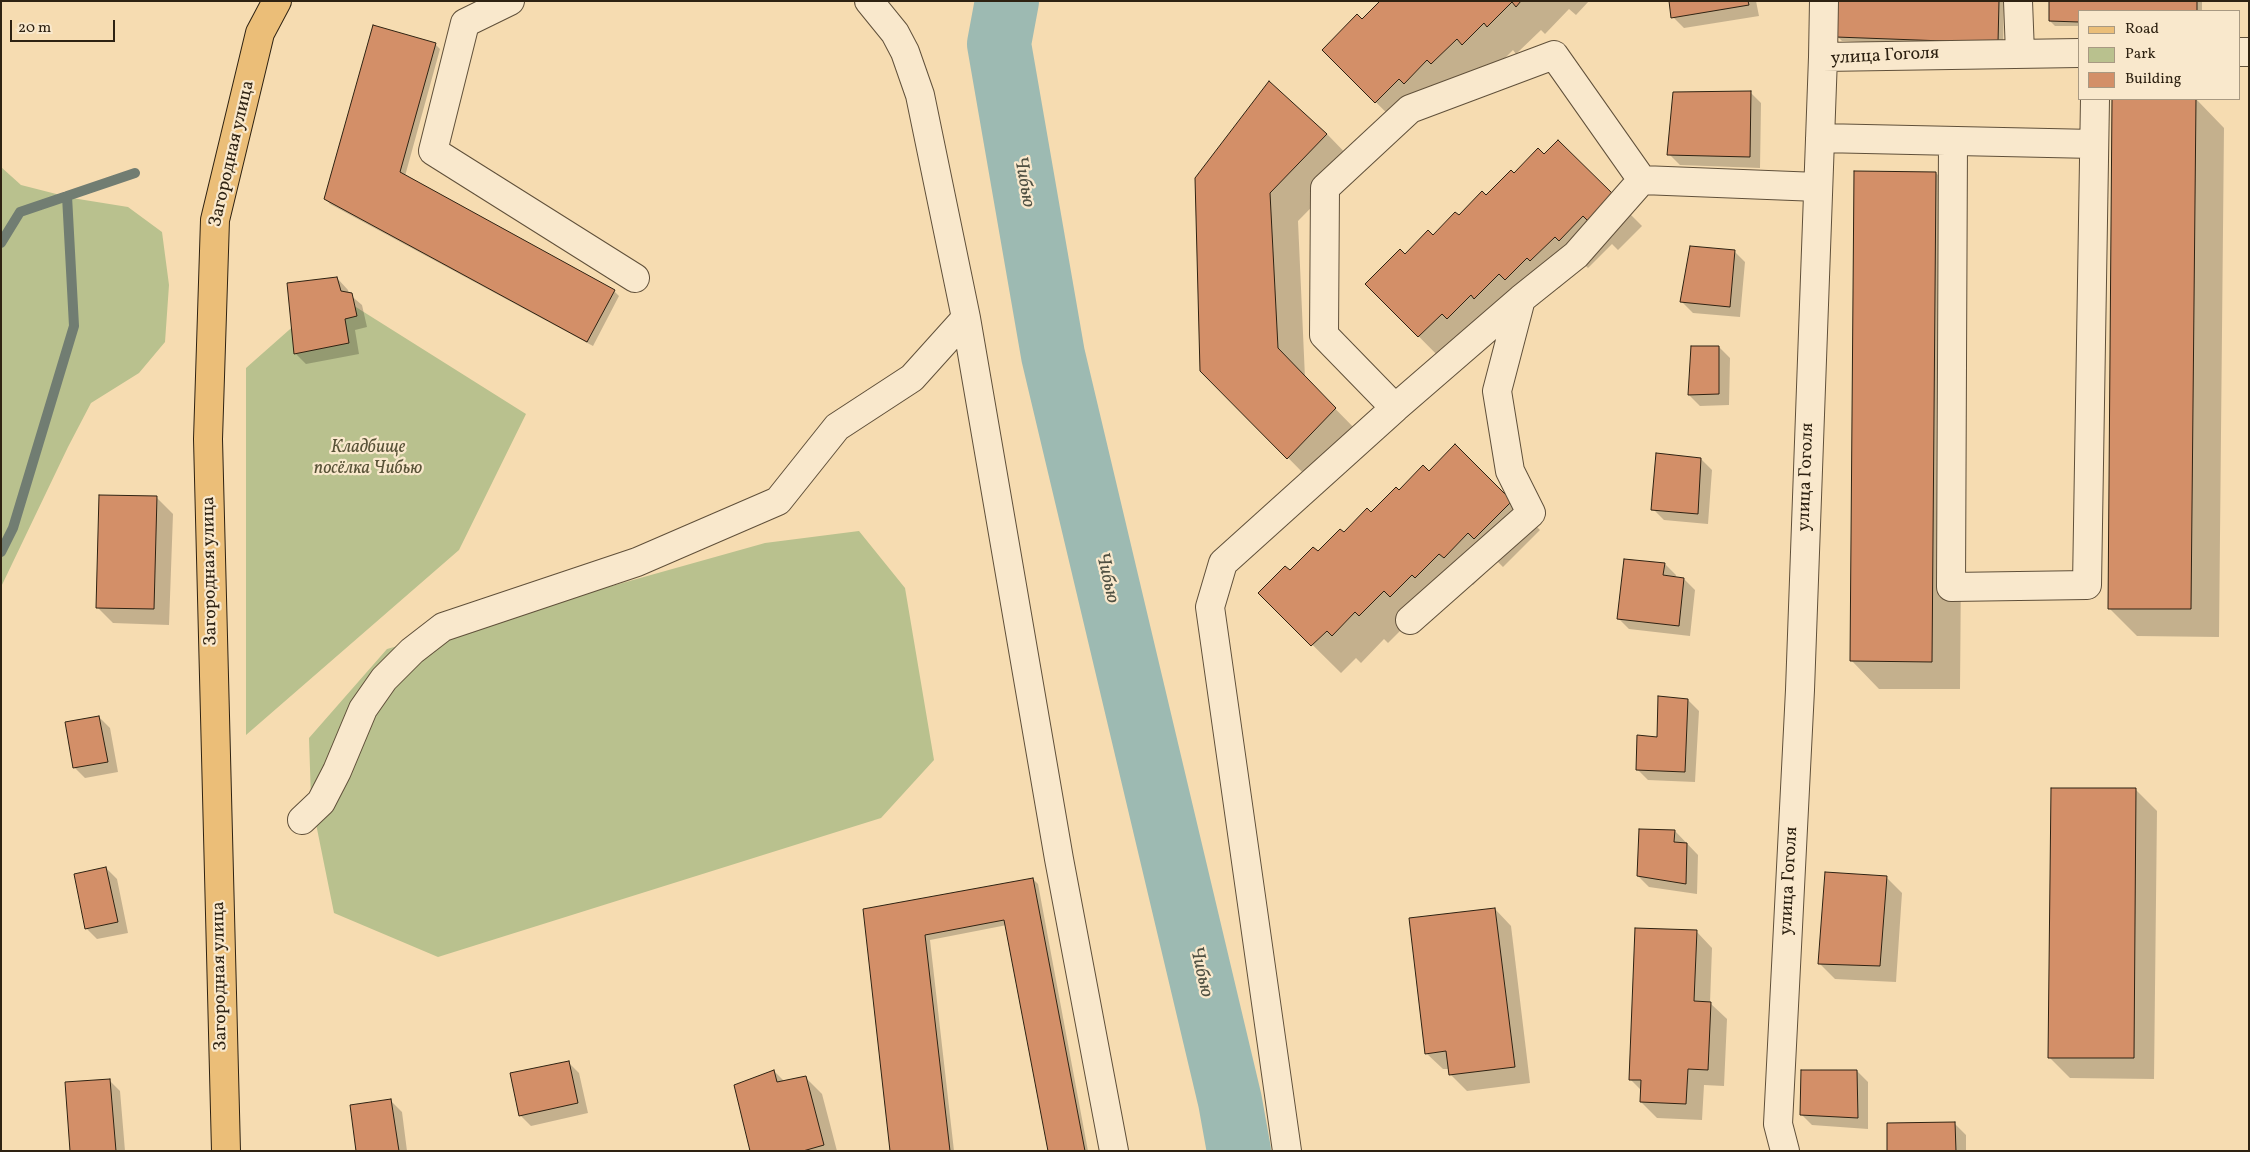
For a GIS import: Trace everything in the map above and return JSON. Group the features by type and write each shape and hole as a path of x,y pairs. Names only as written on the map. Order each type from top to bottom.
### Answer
{"main road":[{"name":"Загородная улица","path":"226,1151 208,439 215,220 260,34 277,1"}],"street":[{"path":"510,1 465,24 433,150 635,278"},
{"path":"868,1 895,33 905,52 920,95 966,318 1058,849 1114,1151"},
{"path":"1823,57 1824,1"},
{"path":"2018,1 2020,53"},
{"name":"улица Гоголя","path":"1785,1151 1778,1124 1800,690 1823,57 2078,53"},
{"path":"1395,408 1324,335 1324,188 1410,108 1554,55 1642,180"},
{"path":"1953,141 1951,587 2087,585 2095,100"},
{"path":"1820,138 2094,144"},
{"path":"1642,180 1818,187"},
{"path":"1287,1151 1210,607 1223,563 1395,408 1521,299 1576,255 1642,180"},
{"path":"1410,620 1531,513 1510,471 1497,391 1521,299"},
{"path":"302,820 321,802 337,771 364,709 384,679 412,651 443,627 637,562 778,501 837,427 912,378 966,318"}],"green space":[{"path":"1,167 21,185 72,198 128,207 162,232 169,285 165,342 139,373 91,403 1,587"},
{"name":"Кладбище посёлка Чибью","path":"332,292 526,414 459,550 246,735 246,368"},
{"path":"859,531 905,588 934,760 881,818 438,957 334,913 311,799 309,738 387,649 765,543"}],"building":[{"path":"1380,1 1521,1 1516,7 1512,2 1487,27 1484,23 1462,45 1457,39 1431,64 1427,60 1404,84 1399,79 1375,103 1322,50 1357,14 1362,19"},
{"path":"1669,1 1748,1 1749,5 1671,18"},
{"path":"1837,1 1999,1 1998,43 1836,37"},
{"path":"2049,1 2197,1 2197,10 2078,10 2078,22 2049,21"},
{"path":"373,25 436,43 400,172 615,290 587,342 324,199"},
{"path":"1269,81 1327,134 1270,193 1278,348 1336,408 1287,459 1200,371 1195,178"},
{"path":"1751,91 1750,157 1667,155 1673,92"},
{"path":"2112,100 2196,100 2191,609 2108,609"},
{"path":"1558,140 1615,196 1589,222 1583,216 1559,241 1555,237 1530,261 1527,258 1505,280 1499,274 1474,299 1471,295 1447,319 1442,314 1418,337 1365,284 1400,249 1405,254 1428,230 1433,235 1455,212 1459,215 1482,191 1486,195 1511,170 1514,173 1538,148 1544,154"},
{"path":"1854,171 1936,172 1932,662 1850,661"},
{"path":"1690,246 1735,250 1730,307 1680,302"},
{"path":"337,277 341,291 352,293 357,316 345,319 349,343 294,354 287,283"},
{"path":"1691,346 1719,346 1719,394 1688,395"},
{"path":"1455,444 1512,501 1474,539 1468,533 1444,558 1439,554 1415,578 1412,575 1390,597 1384,591 1359,616 1355,612 1332,636 1327,631 1311,646 1258,593 1285,566 1290,570 1313,547 1318,551 1340,529 1344,532 1367,508 1371,512 1396,487 1399,490 1423,465 1429,471"},
{"path":"1656,453 1701,458 1698,514 1651,510"},
{"path":"99,495 157,496 154,609 96,608"},
{"path":"1624,559 1665,563 1663,575 1684,578 1679,626 1617,619"},
{"path":"1658,696 1688,699 1685,772 1636,770 1637,735 1657,737"},
{"path":"99,716 108,762 73,768 65,722"},
{"path":"2051,788 2136,788 2134,1058 2048,1058"},
{"path":"1639,829 1675,830 1674,842 1687,843 1686,884 1637,876"},
{"path":"106,867 118,922 85,929 74,874"},
{"path":"1825,872 1887,876 1880,966 1818,964"},
{"path":"1033,878 1085,1151 1048,1151 1004,920 925,935 950,1151 890,1151 863,909"},
{"path":"1495,908 1515,1067 1449,1075 1446,1051 1425,1054 1409,918"},
{"path":"1635,928 1697,930 1694,1001 1711,1002 1708,1070 1688,1069 1686,1104 1640,1102 1641,1080 1629,1080"},
{"path":"569,1061 578,1103 519,1116 510,1073"},
{"path":"774,1070 777,1082 806,1076 824,1145 803,1151 750,1151 734,1085"},
{"path":"1801,1070 1857,1070 1858,1118 1800,1115"},
{"path":"110,1079 116,1151 70,1151 65,1082"},
{"path":"391,1099 399,1151 356,1151 350,1105"},
{"path":"1955,1122 1956,1151 1887,1151 1887,1123"}],"waterway":[{"name":"Чибью","path":"1007,1 999,44 1053,355 1230,1101 1239,1151"},
{"path":"1,243 20,212 135,173"},
{"path":"1,552 13,528 74,326 67,196"}]}
